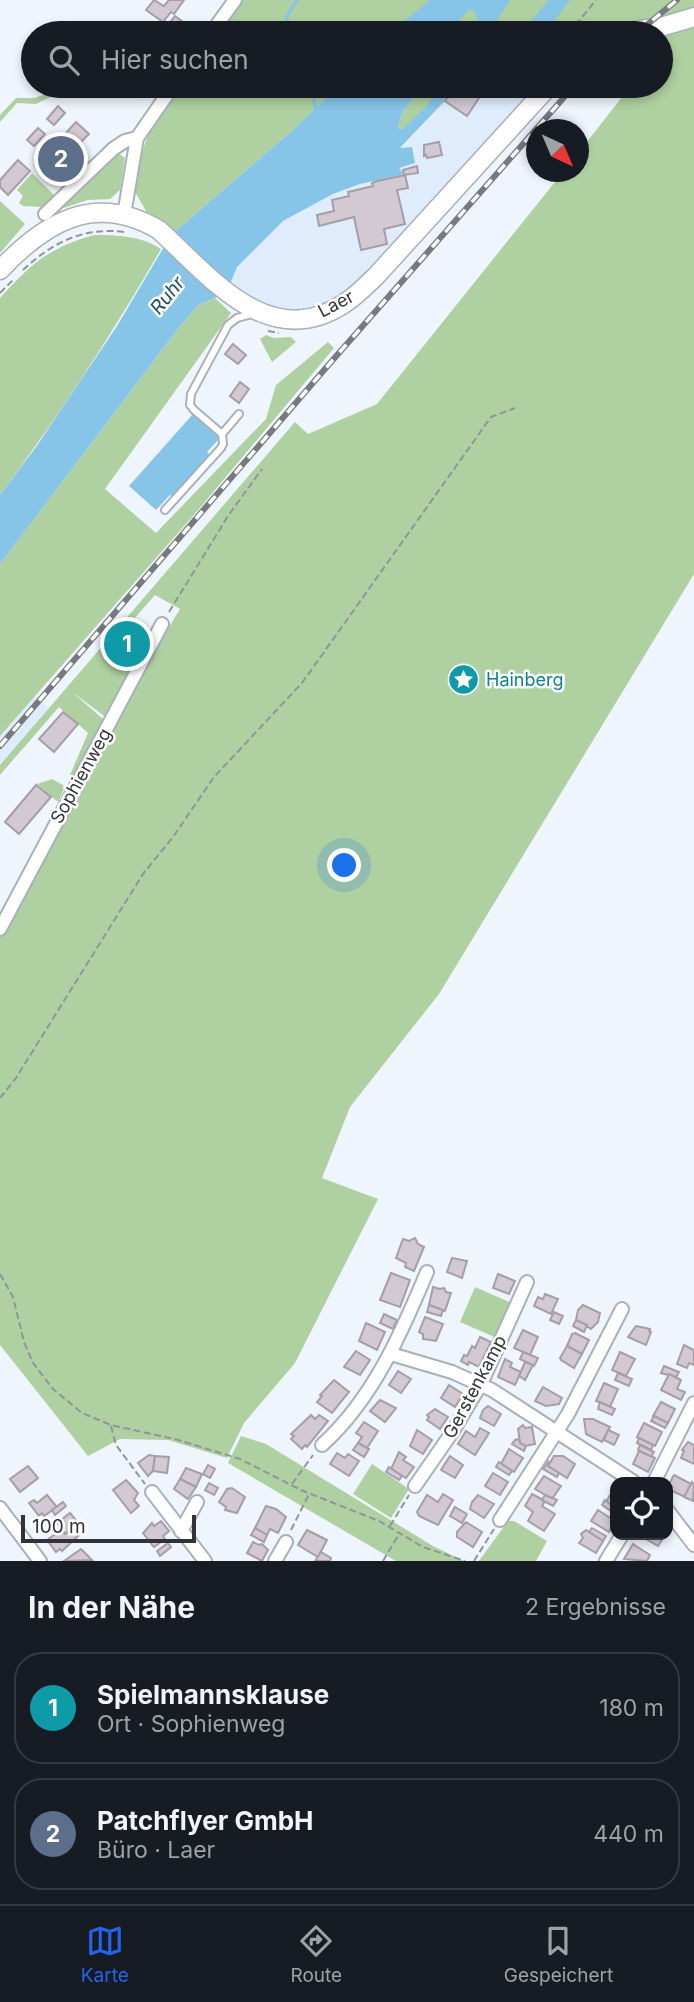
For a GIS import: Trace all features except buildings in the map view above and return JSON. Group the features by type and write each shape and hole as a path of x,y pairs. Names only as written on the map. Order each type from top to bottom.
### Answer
{"main road":[{"path":"673,23 694,17"},
{"name":"Laer","path":"7,274 36,236 59,222 89,213 124,215 147,223 231,296 257,312 281,318 308,318 326,313 347,302 410,240 538,98"}],"street":[{"path":"220,21 235,0"},
{"path":"124,215 137,138 165,98"},
{"path":"45,215 113,149 125,141 137,138"},
{"name":"Sophienweg","path":"0,929 162,624"},
{"path":"322,1445 353,1411 391,1354 427,1272"},
{"name":"Gerstenkamp","path":"415,1486 446,1442 481,1384 527,1282"},
{"path":"500,1520 558,1431 622,1309"},
{"path":"391,1354 441,1368 481,1384 627,1477"},
{"path":"657,1477 694,1403"},
{"path":"152,1492 205,1561"},
{"path":"181,1531 197,1502"},
{"path":"0,1508 40,1561"},
{"path":"673,1518 694,1545"},
{"path":"606,1561 619,1540"},
{"path":"275,1561 286,1542"}],"lane":[{"path":"165,510 223,444 222,434 190,405 191,394 228,325 237,318 257,312"},
{"path":"222,434 239,414"}],"path":[{"path":"579,21 596,0"},
{"path":"20,272 43,252 72,236 99,231 135,234"},
{"path":"0,293 7,274"},
{"path":"0,1098 16,1078 143,874 173,837 214,777 302,683 491,417 515,408"},
{"path":"162,624 228,516 261,469"},
{"path":"0,1274 13,1297 30,1355 45,1381 82,1413 111,1425 175,1439 240,1459 291,1485 342,1504 423,1546 465,1561"},
{"path":"111,1425 116,1445 152,1492"},
{"path":"291,1485 322,1445"},
{"path":"390,1527 415,1486"},
{"path":"286,1542 310,1493"},
{"path":"474,1561 500,1520"},
{"path":"383,1561 399,1534"}],"shaded area":[{"path":"447,98 530,98 360,284 329,304 305,312 280,311 253,303 230,284 237,267 283,221 333,194 360,184 403,174 398,168 415,163 400,149"},
{"path":"34,695 49,708 0,765 0,736"}],"green space":[{"path":"240,0 694,0 694,11 660,21 225,21"},
{"path":"694,23 694,574 439,994 350,1107 322,1178 378,1199 295,1363 244,1423 227,1458 168,1440 120,1439 88,1456 0,1345 0,937 35,876 127,697 180,609 155,595 126,628 147,641 104,716 71,691 103,719 73,776 70,775 88,733 59,707 0,775 0,765 295,422 308,434 377,404 555,182 589,182 589,139 621,98 673,98 673,29"},
{"path":"16,98 49,98 36,104 17,103 0,122 0,115"},
{"path":"169,98 326,98 293,130 171,235 147,213 134,190 140,159 159,112"},
{"path":"413,98 447,98 414,133 407,126 398,128 402,113"},
{"path":"112,154 125,158 120,190 110,199 88,200 54,211"},
{"path":"32,173 55,196 43,207 23,206 19,203 23,196 17,190"},
{"path":"0,201 25,224 0,253"},
{"path":"94,235 138,239 161,249 84,374 0,495 0,298 41,259 64,246"},
{"path":"215,298 231,313 105,489 156,533 266,419 276,385 328,342 334,348 199,509 0,736 0,564 177,330 198,305"},
{"path":"266,335 274,338 291,337 296,342 272,362 260,339"},
{"path":"52,779 63,785 58,802 37,784"},
{"path":"475,1287 514,1304 499,1339 460,1322"},
{"path":"241,1436 266,1444 433,1546 464,1561 396,1561 228,1463"},
{"path":"372,1464 409,1489 391,1518 353,1494"},
{"path":"508,1521 514,1521 547,1541 536,1561 479,1561"}],"water":[{"path":"430,0 510,0 497,21 476,21 473,10 469,9 459,21 405,21"},
{"path":"549,0 570,0 554,21 531,21"},
{"name":"Ruhr","path":"326,98 413,98 402,113 398,128 403,129 432,98 446,98 400,148 412,147 415,163 399,168 404,174 360,184 333,194 283,221 237,267 230,284 215,298 198,305 0,564 0,495 36,447 117,326 171,235 293,130"},
{"path":"193,414 220,438 207,452 211,456 174,497 170,495 156,510 129,486"}],"waterway":[{"path":"287,21 297,0"},
{"path":"314,98 316,110"}],"railway":[{"path":"652,21 677,0"},
{"path":"0,746 331,362 563,98"}],"place":[{"name":"Patchflyer GmbH","path":"61,159"},
{"name":"Spielmannsklause","path":"127,644"},
{"name":"Hainberg","path":"463,680"}]}
